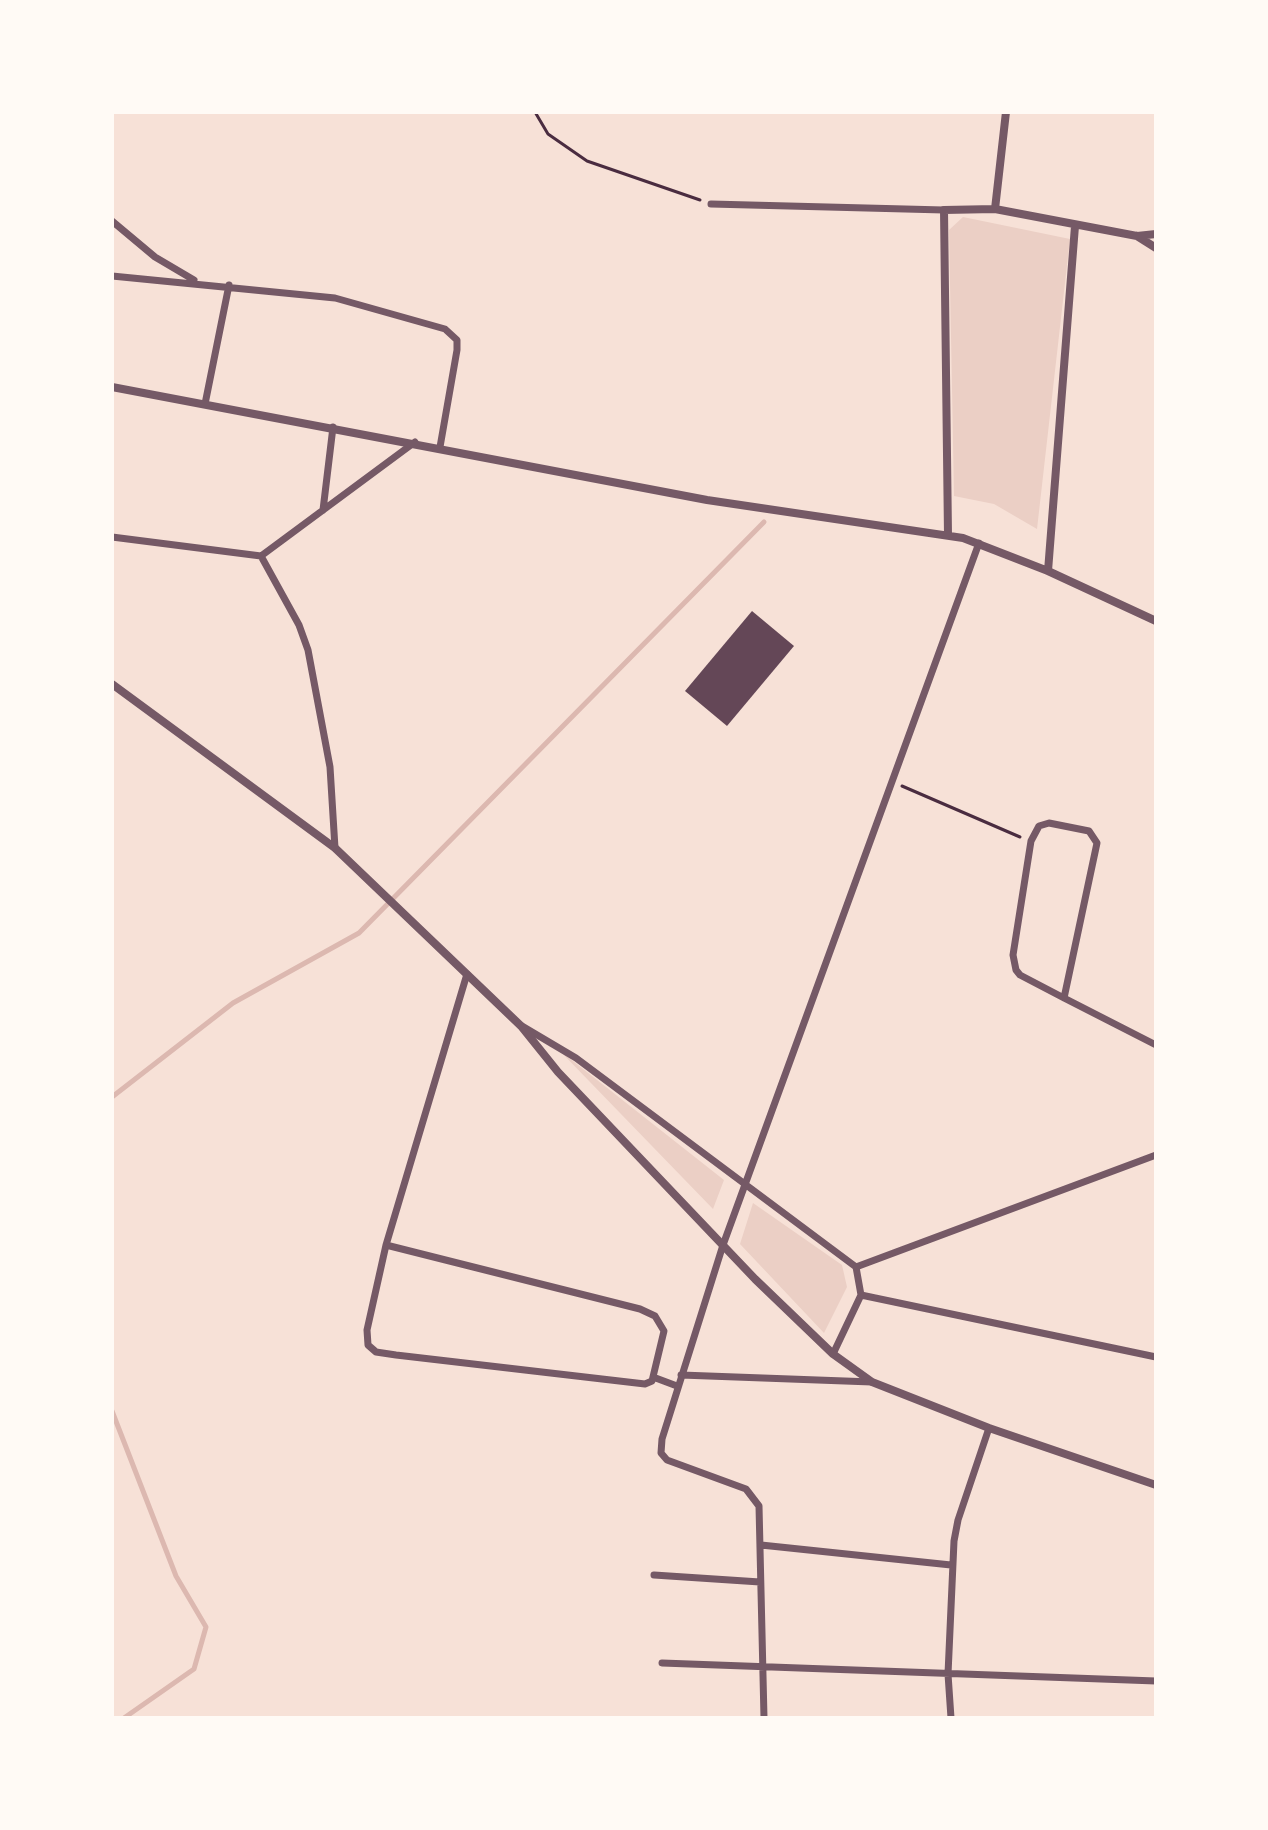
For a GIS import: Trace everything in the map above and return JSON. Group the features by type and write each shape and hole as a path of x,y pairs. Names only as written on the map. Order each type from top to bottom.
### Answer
{"street":[{"path":"995,209 1006,112"},
{"path":"711,204 995,209 1137,236 1156,234"},
{"path":"944,210 948,535"},
{"path":"112,221 155,257 196,281"},
{"path":"1048,571 1075,226"},
{"path":"1137,236 1156,248"},
{"path":"112,276 196,281 335,298 393,311 453,334 457,350 440,447"},
{"path":"205,404 229,285"},
{"path":"112,387 416,442 707,500 948,535 979,543 1048,571 1156,621"},
{"path":"323,510 333,427"},
{"path":"112,537 261,556 416,442"},
{"path":"764,1718 760,1667 761,1515 755,1496 746,1489 663,1457 662,1439 723,1245 979,543"},
{"path":"261,556 299,625 308,650 330,767 335,848"},
{"path":"112,684 348,860 521,1026 558,1072 723,1245 833,1354 872,1382 989,1428 1156,1485"},
{"path":"1064,998 1097,838 1089,831 1055,822 1039,826 1031,841 1013,962 1020,975 1064,998 1156,1045"},
{"path":"386,1245 640,1309 655,1316 664,1331 653,1377 645,1384 371,1350 367,1330 386,1245 467,974"},
{"path":"521,1026 576,1058 856,1267 861,1295 833,1354"},
{"path":"856,1267 1156,1155"},
{"path":"861,1295 1156,1357"},
{"path":"681,1375 872,1382"},
{"path":"653,1377 677,1386"},
{"path":"951,1718 948,1674 951,1565 958,1520 989,1428"},
{"path":"761,1545 951,1565"},
{"path":"654,1575 760,1582"},
{"path":"662,1663 1156,1681"}],"path":[{"path":"535,112 548,134 587,161 711,204"},
{"path":"892,782 1031,841"}],"shaded area":[{"path":"963,217 1070,239 1037,529 994,504 954,496 949,230"},
{"path":"559,1050 724,1180 713,1209"},
{"path":"753,1203 842,1265 847,1287 824,1333 740,1244"}],"building":[{"path":"752,611 794,646 727,726 685,691"}],"waterway":[{"path":"112,1097 233,1003 359,933 764,522"},
{"path":"112,1411 176,1576 206,1627 194,1669 124,1718"}]}
